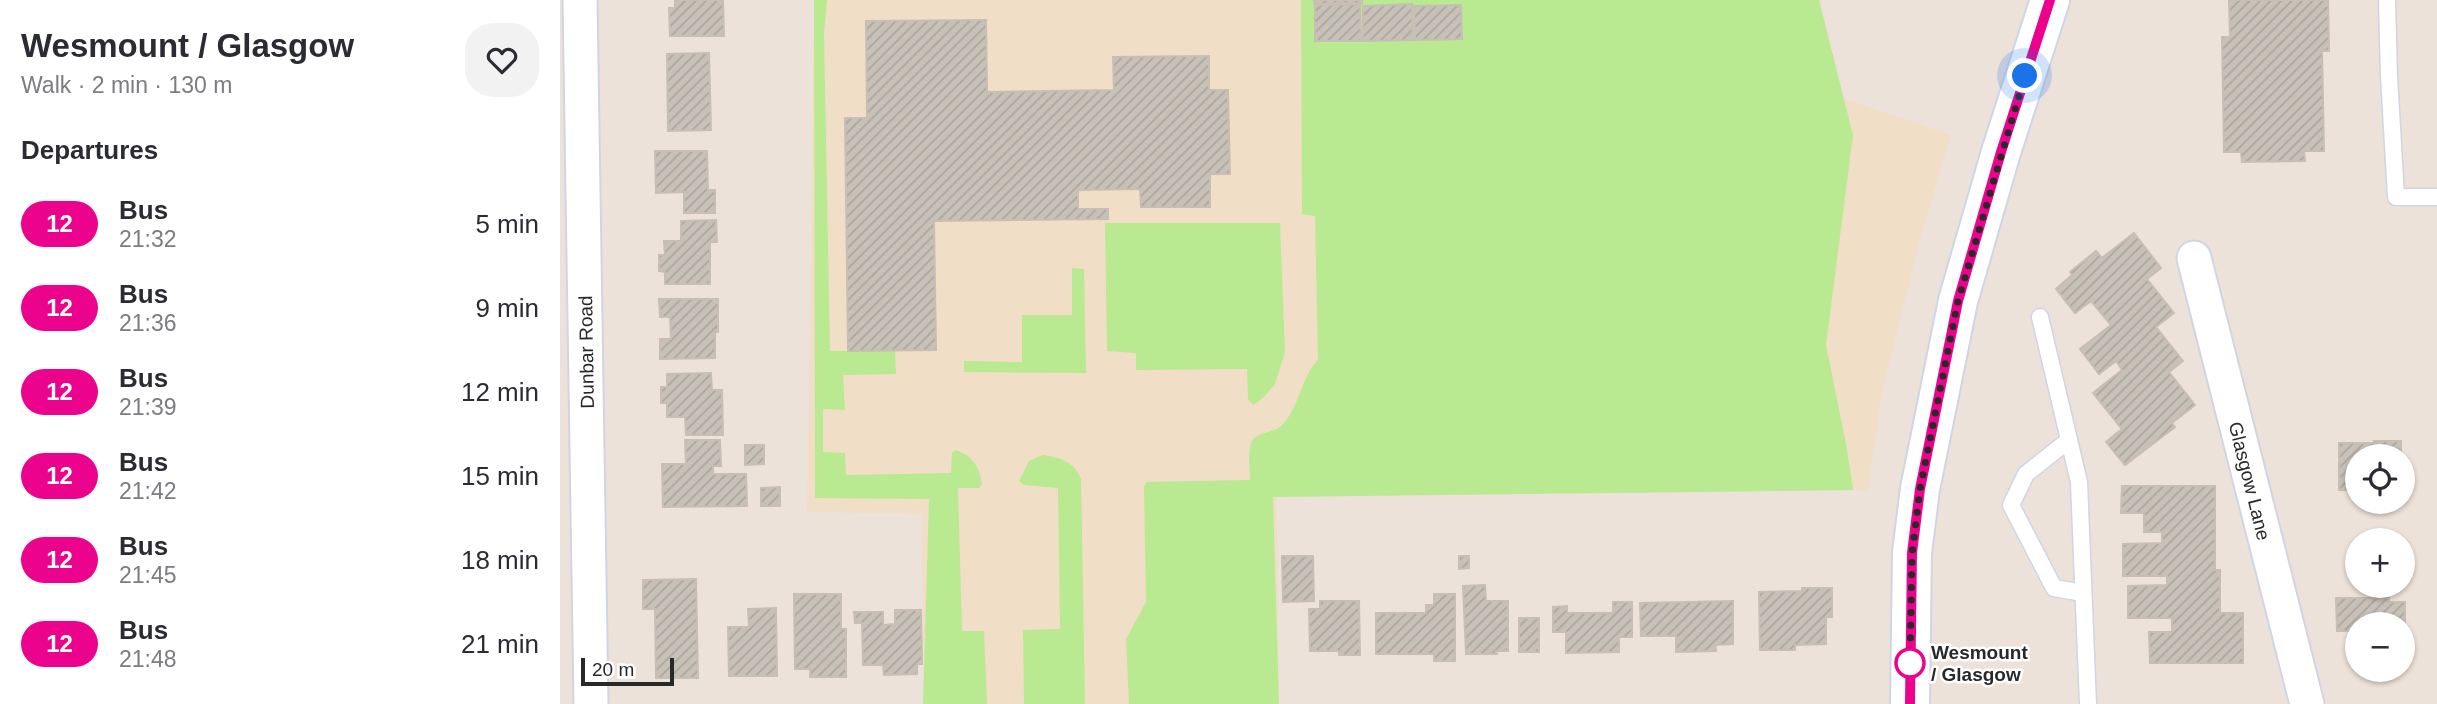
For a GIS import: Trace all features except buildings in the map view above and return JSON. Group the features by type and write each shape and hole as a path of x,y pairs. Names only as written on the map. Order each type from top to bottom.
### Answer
{"main road":[{"path":"1910,704 1912,553 1922,476 1958,301 2001,152 2050,0"}],"street":[{"name":"Dunbar Road","path":"580,0 573,327 591,704"},
{"name":"Glasgow Lane","path":"2194,257 2307,704"}],"lane":[{"path":"2387,0 2396,197 2437,197"},
{"path":"2039,317 2078,482 2088,704"},
{"path":"2069,440 2026,474 2011,505 2054,588 2083,593"}],"shaded area":[{"path":"814,0 1820,0 1843,98 1951,135 1919,243 1882,393 1868,490 1277,497 1279,704 924,704 921,514 807,512"}],"green space":[{"path":"814,0 827,0 824,33 830,351 895,351 896,374 843,375 845,410 823,409 823,452 845,453 846,475 951,473 952,453 956,450 975,463 982,484 979,488 958,488 962,631 984,631 987,704 923,704 929,499 815,498"},
{"path":"1301,0 1819,0 1853,135 1826,345 1853,490 1273,497 1279,704 1129,704 1126,639 1146,602 1146,482 1250,480 1249,455 1252,441 1278,428 1287,419 1307,375 1318,360 1315,216 1302,214"},
{"path":"1105,223 1280,223 1285,352 1275,384 1263,398 1253,405 1248,399 1247,369 1136,370 1136,353 1107,351"},
{"path":"1072,268 1084,269 1086,373 964,372 964,361 1022,362 1022,315 1072,315"},
{"path":"1043,455 1066,461 1075,468 1081,479 1085,704 1024,704 1023,630 1060,629 1058,488 1024,485 1019,481 1029,461"}],"bus line":[{"name":"12","path":"1910,704 1912,553 1920,489 1958,301 2001,152 2050,0"}],"place":[{"name":"Wesmount / Glasgow","path":"1910,663"}],"route":[{"path":"1910,663 1912,553 1920,489 1958,301 2025,76"}]}
